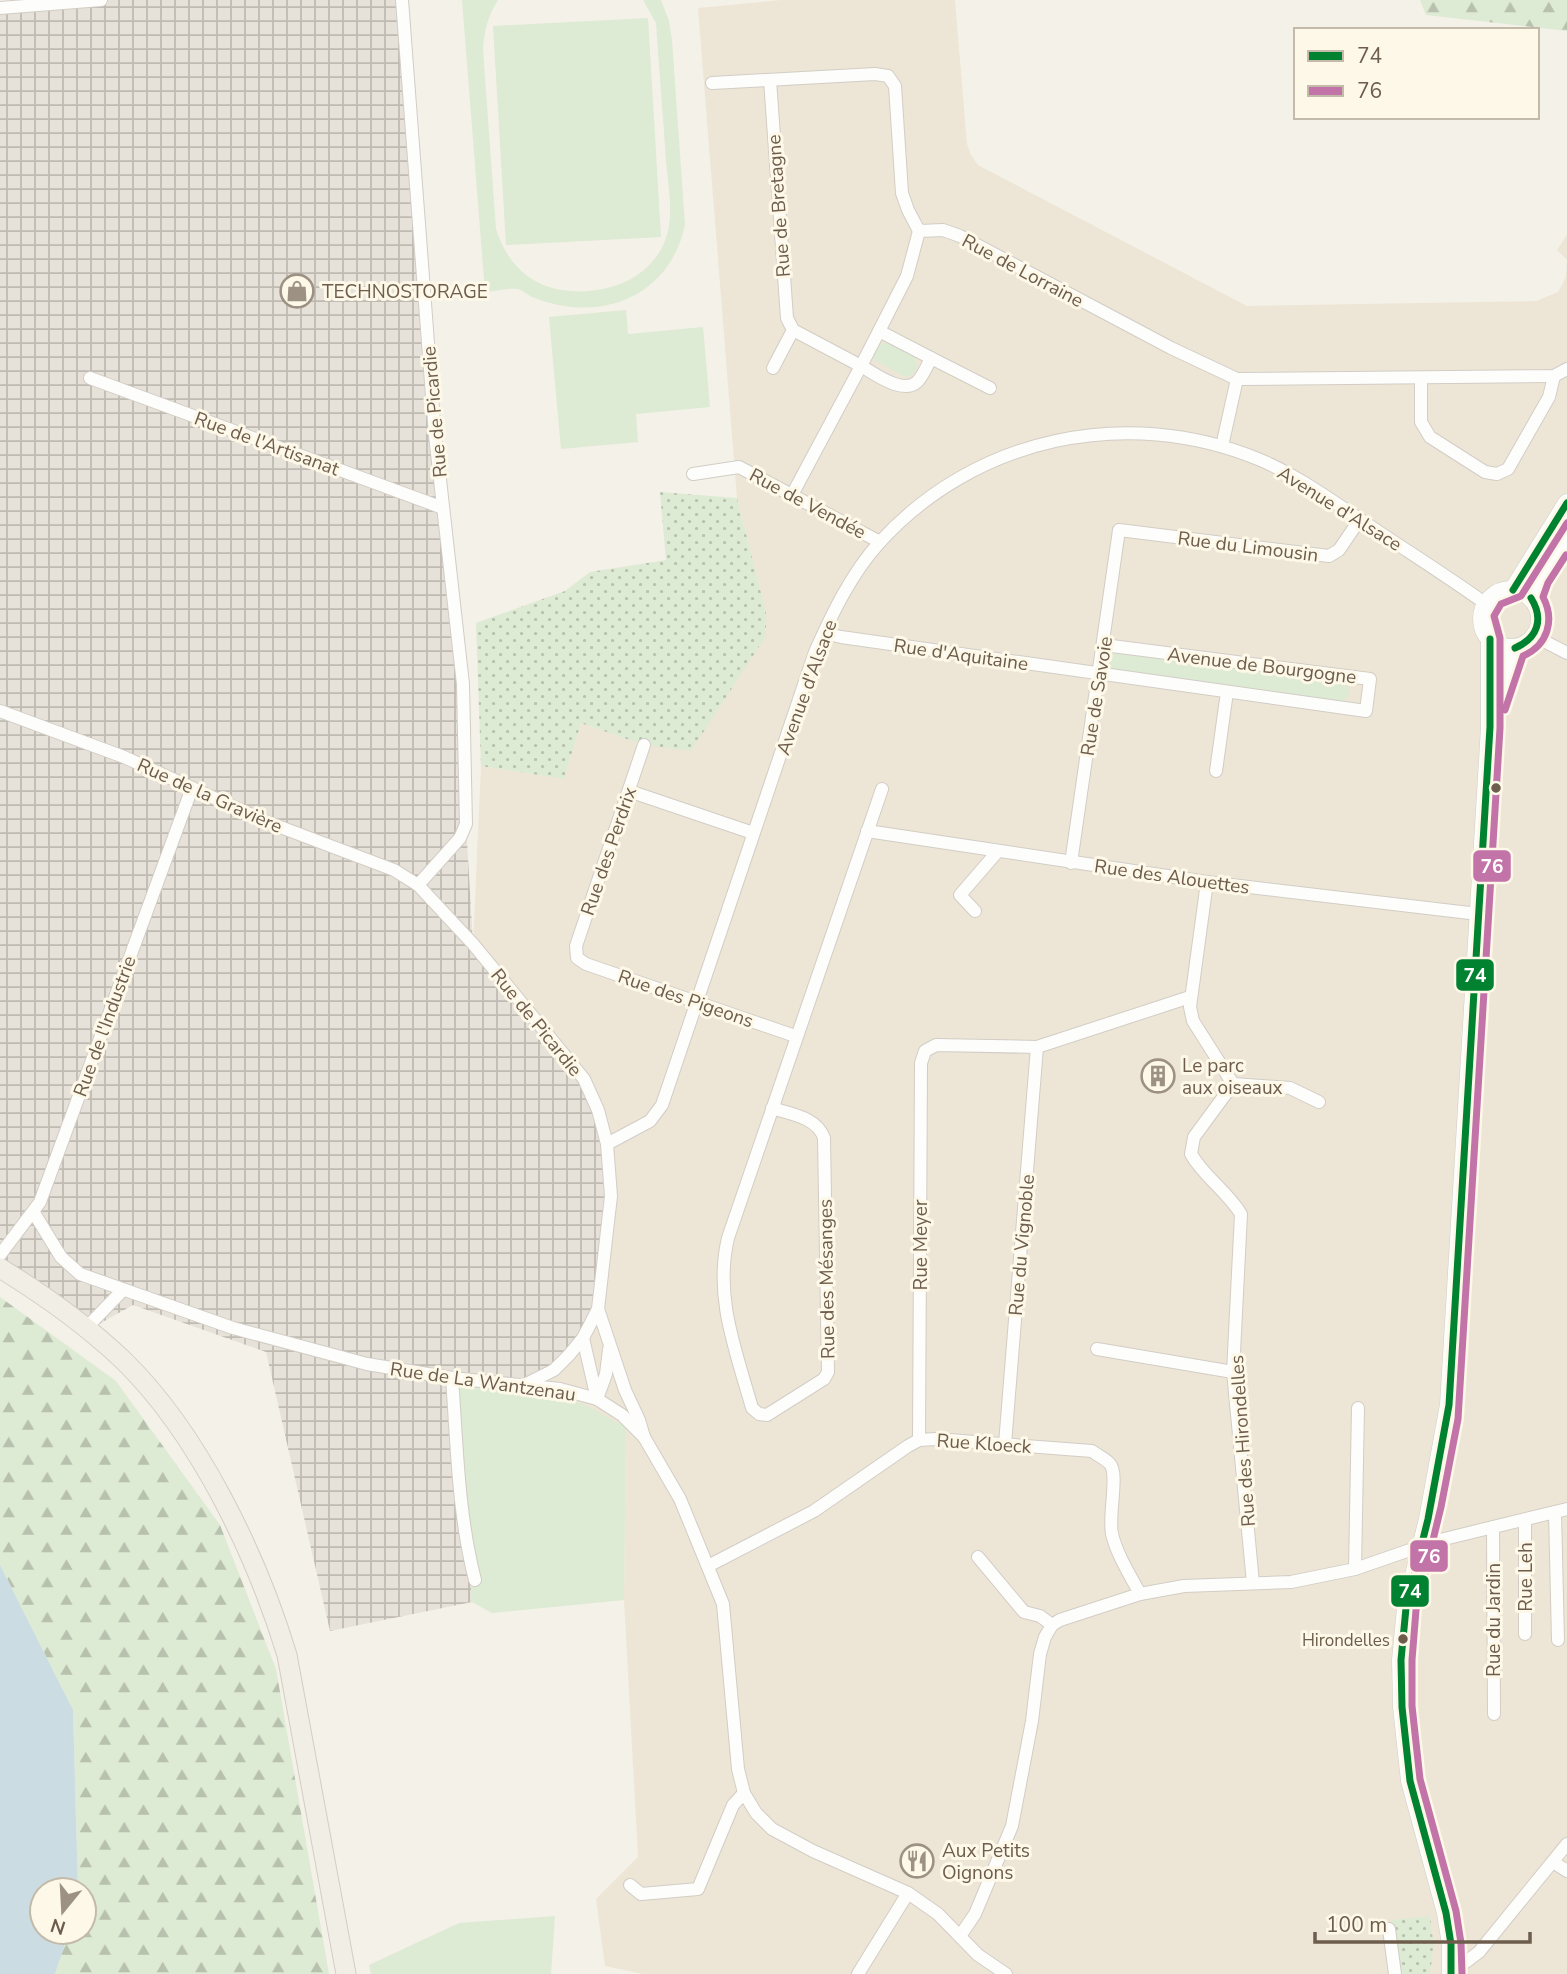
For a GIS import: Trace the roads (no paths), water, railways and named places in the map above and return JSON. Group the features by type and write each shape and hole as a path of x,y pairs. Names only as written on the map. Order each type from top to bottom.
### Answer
{"main road":[{"path":"1513,590 1567,503"},
{"path":"1531,598 1539,578 1567,533"},
{"path":"1455,1969 1446,1913 1410,1781 1402,1707 1401,1660 1404,1621 1441,1453 1450,1397 1490,727 1490,639 1482,622 1486,604 1497,593 1513,590 1531,598 1539,612 1540,621 1534,636 1528,642 1515,648 1503,647 1490,639"},
{"path":"1490,727 1515,648"},
{"path":"0,1268 44,1295 87,1327 125,1362 169,1413 219,1492 248,1549 274,1612 287,1655 346,1974"}],"street":[{"path":"0,8 101,0"},
{"name":"Rue de Picardie","path":"402,0 435,435 463,684 466,824 460,838 418,885"},
{"path":"712,83 875,74 888,76 892,80 902,193 919,231 907,276 792,495"},
{"name":"Rue de Bretagne","path":"770,80 785,310 793,330"},
{"name":"Rue de Lorraine","path":"919,231 943,230 960,236 1171,348 1237,379 1554,376 1567,369"},
{"path":"773,368 793,330 891,382 906,386 918,381 931,358"},
{"path":"879,331 990,387"},
{"path":"1421,378 1421,422 1430,437 1485,472 1497,474 1508,469 1549,397 1554,376"},
{"name":"Rue de l'Artisanat","path":"90,378 443,508"},
{"path":"1222,446 1237,379"},
{"name":"Avenue d'Alsace","path":"607,1144 641,1128 659,1111 753,834 824,633 837,605 880,542 943,488 1018,451 1059,439 1103,433 1166,434 1222,446 1293,476 1486,604"},
{"name":"Rue de Vendée","path":"694,474 739,467 880,542"},
{"name":"Rue du Limousin","path":"1119,530 1329,556 1339,550 1360,519"},
{"name":"Rue de Savoie","path":"1071,863 1119,530"},
{"name":"Rue d'Aquitaine","path":"824,633 1099,673"},
{"path":"1534,636 1567,653"},
{"name":"Avenue de Bourgogne","path":"1099,673 1366,711 1370,679 1104,645"},
{"path":"1216,771 1227,692"},
{"name":"Rue de la Gravière","path":"0,711 124,757 267,822 394,870 418,885 473,944"},
{"name":"Rue des Perdrix","path":"577,958 576,946 645,744"},
{"name":"Rue de l'Industrie","path":"0,1255 40,1202 192,788"},
{"name":"Rue des Mésanges","path":"772,1108 809,1120 821,1131 824,1138 828,1372 824,1379 767,1415 752,1408 730,1330 722,1281 723,1259 728,1238 796,1036 882,789"},
{"path":"629,791 753,834"},
{"name":"Rue des Alouettes","path":"867,831 1071,863 1478,914"},
{"path":"975,911 960,895 998,851"},
{"path":"1208,881 1190,997 1189,1007 1193,1021 1233,1084 1290,1088 1319,1102"},
{"name":"Rue de Picardie","path":"473,944 584,1079 598,1110 607,1144 611,1196 598,1309 583,1338 554,1370 526,1384"},
{"name":"Rue des Pigeons","path":"577,958 586,964 796,1036"},
{"path":"1037,1047 1190,997"},
{"name":"Rue Meyer","path":"919,1440 921,1063 925,1051 936,1045 1037,1047"},
{"name":"Rue du Vignoble","path":"1005,1444 1037,1047"},
{"name":"Rue des Hirondelles","path":"1233,1084 1194,1137 1191,1154 1200,1170 1231,1199 1241,1214 1233,1373 1253,1584"},
{"name":"Rue de La Wantzenau","path":"34,1213 61,1257 80,1274 233,1328 367,1364 452,1378 560,1389 597,1399 622,1415 643,1437 680,1499 723,1604 738,1769 744,1793 756,1813 772,1829 813,1851 908,1893 938,1914 978,1955 1006,1974"},
{"path":"87,1327 123,1290"},
{"name":"Rue de Picardie","path":"598,1309 643,1437"},
{"path":"583,1338 597,1399"},
{"name":"Rue de Picardie","path":"597,1399 606,1374 610,1347"},
{"path":"1097,1349 1233,1373"},
{"path":"452,1378 459,1488 466,1545 475,1580"},
{"path":"1355,1569 1358,1408"},
{"name":"Rue Kloeck","path":"708,1566 814,1511 908,1446 919,1440 936,1439 1092,1451 1110,1464 1115,1476 1110,1506 1111,1531 1115,1546 1140,1594"},
{"path":"960,1936 975,1914 1012,1826 1040,1654 1052,1625 1060,1620 1140,1594 1184,1586 1291,1582 1355,1569 1421,1546 1561,1511 1558,1640"},
{"name":"Rue Leh","path":"1525,1520 1525,1634"},
{"name":"Rue du Jardin","path":"1493,1527 1493,1714"},
{"path":"978,1557 1024,1612 1040,1616 1052,1625"},
{"path":"630,1885 641,1894 698,1889 733,1805 744,1793"},
{"path":"1455,1969 1479,1952 1567,1844"},
{"path":"1553,1863 1567,1871"},
{"path":"858,1974 908,1893"},
{"path":"1389,1929 1395,1974"}],"place":[{"name":"TECHNOSTORAGE","path":"297,291"},
{"name":"Le parc aux oiseaux","path":"1158,1076"},
{"name":"Hirondelles","path":"1403,1639"},
{"name":"Aux Petits Oignons","path":"917,1861"}]}
